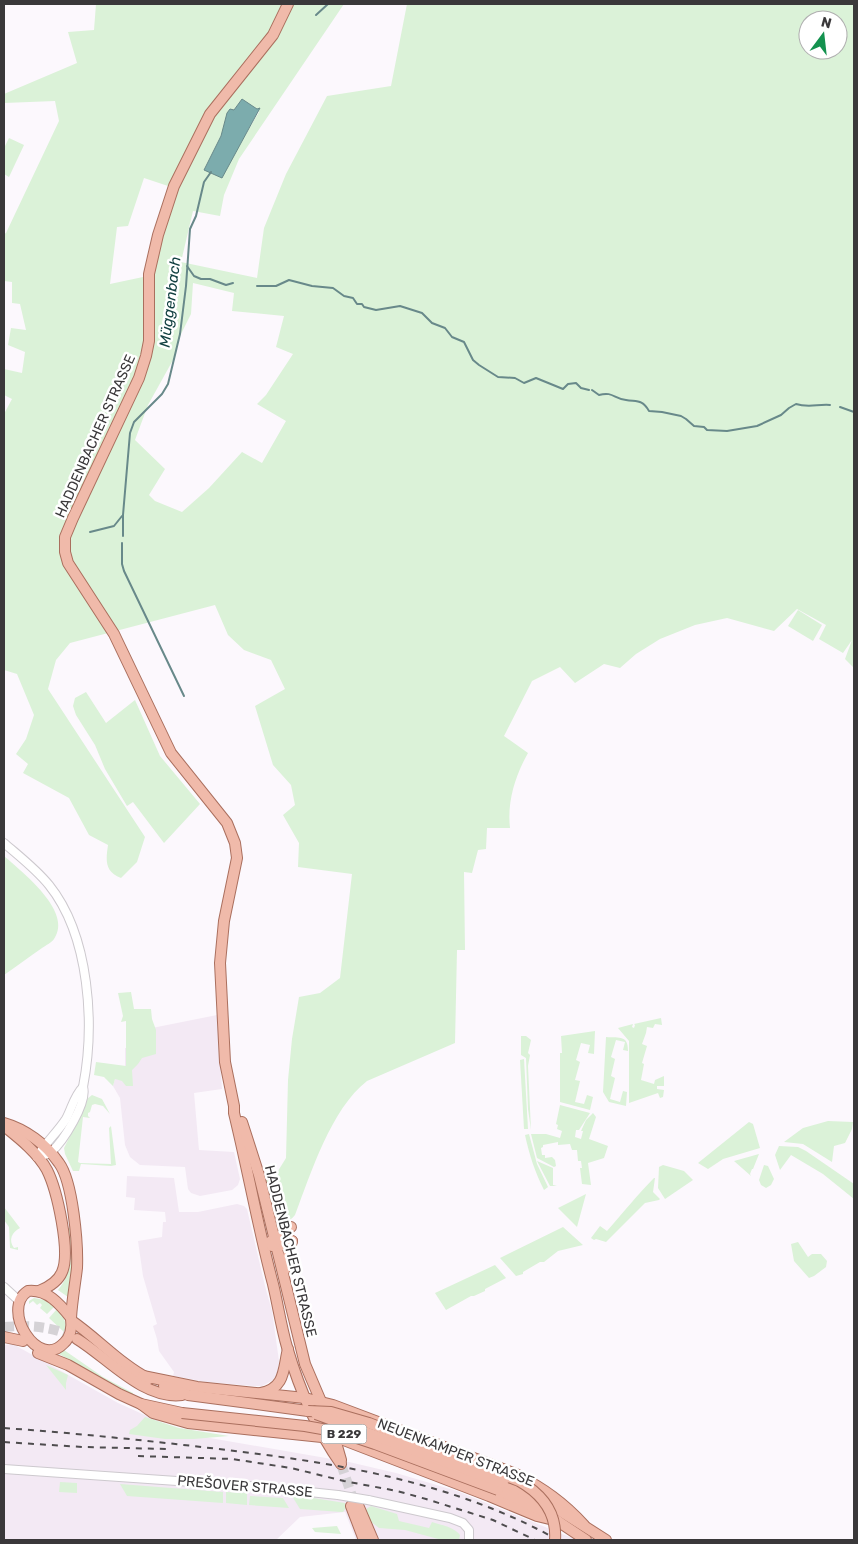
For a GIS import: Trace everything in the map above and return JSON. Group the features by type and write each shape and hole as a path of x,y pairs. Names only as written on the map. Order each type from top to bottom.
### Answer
{"main road":[{"name":"HADDENBACHER STRASSE","path":"288,4 273,34 210,114 174,186 158,235 149,274 150,334 146,356 126,405 67,531 65,544 68,563 114,634 171,753 222,816 234,837 237,858 224,921 220,963 225,1062 267,1266 288,1349 305,1398 330,1438"},
{"name":"HADDENBACHER STRASSE","path":"234,1106 238,1112 259,1175 305,1364 322,1402 330,1438"},
{"path":"4,1124 16,1126 34,1137 61,1166 68,1187 74,1217 77,1258 71,1320"},
{"path":"4,1124 37,1157 46,1169 56,1195 64,1240 65,1259 62,1272 58,1278 50,1286 39,1291 28,1291 16,1298"},
{"path":"243,1156 255,1174 259,1175"},
{"path":"251,1192 262,1190"},
{"path":"259,1222 266,1236 275,1242 283,1245 292,1241 283,1274"},
{"path":"267,1266 269,1250 279,1237 291,1227 271,1222"},
{"name":"B 229","path":"39,1291 56,1301 71,1320 129,1368 143,1376 197,1387 305,1398 367,1417 516,1474 539,1486 567,1507 584,1525"},
{"name":"B 229","path":"16,1298 9,1310 9,1320 25,1342 37,1353 68,1365 119,1394 141,1404 154,1413 188,1423 330,1438 361,1447 537,1516 558,1521"},
{"name":"B 229","path":"4,1337 25,1342 46,1351 57,1349 67,1340 70,1334 71,1320"},
{"path":"77,1339 119,1371 143,1386 175,1396 188,1395"},
{"path":"260,1394 274,1387 281,1378 285,1369 284,1360 288,1349"},
{"name":"NEUENKAMPER STRASSE","path":"143,1376 188,1395 308,1411 500,1487 586,1540"},
{"name":"NEUENKAMPER STRASSE","path":"141,1404 182,1413 298,1425 339,1432 551,1505 606,1540"},
{"path":"308,1411 331,1412 369,1423 519,1481 538,1494 548,1506 554,1520 555,1540"},
{"path":"330,1438 331,1450 341,1464 349,1451 361,1447"},
{"path":"364,1540 351,1506 352,1499 358,1505 373,1540"}],"street":[{"path":"4,843 30,865 49,885 63,907 75,937 85,977 89,1034 83,1087 84,1094 73,1122 62,1141 37,1157"},
{"path":"4,1287 16,1298"},
{"name":"PREŠOVER STRASSE","path":"4,1469 262,1487 338,1495 441,1516 463,1523 469,1530 469,1540"}],"shaded area":[{"path":"217,1015 222,1089 194,1093 199,1150 234,1152 240,1179 238,1185 232,1190 200,1196 191,1193 188,1189 185,1167 140,1165 130,1157 125,1145 120,1098 113,1086 115,1079 125,1080 125,1048 149,1046 147,1029"},
{"path":"127,1176 174,1178 179,1212 198,1212 237,1204 247,1209 272,1311 279,1361 278,1372 273,1380 262,1386 254,1386 206,1382 173,1376 174,1372 159,1351 153,1326 157,1324 143,1276 138,1241 162,1237 163,1222 166,1222 165,1212 134,1210 135,1198 126,1197"},
{"path":"13,1344 118,1403 187,1434 349,1462 396,1473 457,1491 577,1540 356,1540 345,1512 300,1517 276,1540 4,1540 4,1345"}],"green space":[{"path":"96,4 344,4 239,159 224,195 220,216 193,211 181,262 257,278 264,228 286,174 327,96 391,86 407,4 854,4 854,668 845,659 852,640 843,653 819,639 826,625 797,609 774,631 727,618 695,625 660,639 636,654 620,668 604,664 575,683 560,667 532,681 504,736 528,753 513,789 509,818 510,828 487,828 486,849 478,850 472,873 464,872 465,950 457,950 455,1043 367,1081 354,1093 343,1108 324,1143 295,1215 286,1221 276,1217 266,1180 278,1171 286,1158 288,1080 299,997 320,993 340,978 352,874 298,867 299,843 283,815 295,805 291,785 273,765 255,706 285,689 271,660 244,650 228,635 215,605 70,643 56,660 48,689 145,837 137,862 121,878 115,875 107,865 108,845 89,835 69,798 23,773 28,764 16,754 26,739 34,715 17,674 4,670 4,414 12,399 4,395 4,369 22,373 25,352 8,345 11,328 26,330 20,304 12,303 12,282 4,281 4,234 59,121 55,101 4,103 4,94 77,63 68,32 94,30","holes":["242,99 259,112 235,152 204,170 234,110","144,178 168,186 143,277 110,284 117,227 128,226","193,283 234,293 232,311 284,316 276,347 293,354 266,395 257,404 286,421 262,463 242,452 209,488 182,512 155,501 149,495 165,469 135,440 148,405 173,360 180,336 191,314"]},
{"path":"9,138 24,145 9,177 4,174 4,148"},
{"path":"798,610 822,625 813,641 788,626"},
{"path":"86,692 106,723 135,700 160,756 200,804 164,843 133,802 127,806 105,769 95,745 76,715 73,706 75,698"},
{"path":"4,856 22,871 43,893 57,917 58,928 52,941 4,975"},
{"path":"131,992 134,1009 151,1009 156,1030 156,1054 142,1058 132,1070 133,1086 126,1086 122,1081 115,1079 113,1086 104,1077 94,1075 96,1062 126,1066 126,1021 121,1022 123,1016 118,993"},
{"path":"661,1018 662,1025 655,1024 653,1028 647,1027 642,1044 647,1046 642,1063 644,1064 641,1080 654,1084 655,1080 664,1076 664,1086 657,1086 657,1089 664,1090 663,1097 660,1098 658,1093 629,1103 629,1041 618,1028 633,1024 632,1027 634,1028 634,1024"},
{"path":"595,1031 594,1054 588,1053 590,1045 581,1043 576,1060 580,1062 575,1080 580,1081 575,1102 584,1104 587,1095 593,1097 590,1110 560,1102 561,1036"},
{"path":"521,1036 526,1036 531,1040 528,1066 531,1130 528,1109 526,1058 521,1055"},
{"path":"606,1037 622,1038 627,1042 628,1051 623,1050 625,1042 616,1040 611,1057 615,1059 611,1076 615,1078 610,1099 620,1102 623,1091 627,1092 626,1106 609,1102 603,1092"},
{"path":"524,1059 528,1129 524,1129 520,1060"},
{"path":"92,1095 102,1099 110,1114 103,1106 95,1104 92,1105 88,1113 90,1118 83,1117 78,1162 111,1164 109,1128 111,1126 116,1165 81,1164 79,1171 73,1171 64,1148 87,1099"},
{"path":"560,1105 590,1113 579,1130 576,1130 575,1137 581,1139 583,1131 581,1131 586,1120 593,1113 596,1117 589,1139 608,1146 604,1158 588,1163 591,1185 582,1184 581,1161 578,1161 577,1150 572,1150 570,1144 558,1145 558,1142 543,1145 541,1148 542,1155 545,1155 545,1158 552,1157 555,1160 556,1166 554,1167 537,1158 531,1134 546,1134 560,1138 562,1131 557,1129 558,1125 556,1124"},
{"path":"828,1121 853,1122 852,1129 845,1143 834,1146 832,1162 803,1144 784,1142 803,1128"},
{"path":"749,1122 753,1124 760,1148 723,1159 708,1169 698,1163"},
{"path":"529,1134 537,1164 548,1187 544,1190 528,1149 525,1135"},
{"path":"779,1146 798,1147 806,1151 854,1184 854,1199 823,1174 791,1155 780,1170 775,1155"},
{"path":"759,1154 750,1174 751,1176 734,1161"},
{"path":"537,1161 553,1168 553,1185 557,1186 550,1186"},
{"path":"663,1165 684,1171 693,1180 665,1199 658,1188 659,1167"},
{"path":"764,1165 768,1166 774,1179 771,1185 766,1188 761,1185 759,1180"},
{"path":"654,1178 653,1192 659,1200 645,1203 606,1242 591,1238 600,1226 607,1231"},
{"path":"586,1194 577,1227 558,1208"},
{"path":"4,1207 20,1228 13,1234 11,1239 12,1245 14,1248 18,1247 18,1250 10,1248 9,1227 4,1220"},
{"path":"563,1227 583,1245 558,1251 544,1262 540,1262 523,1272 523,1274 516,1276 500,1258"},
{"path":"68,1228 70,1228 73,1268 68,1297 58,1290 67,1276 69,1268 70,1245"},
{"path":"798,1242 808,1257 812,1254 821,1254 827,1261 826,1267 809,1278 794,1261 791,1244"},
{"path":"495,1265 506,1278 485,1289 485,1291 471,1296 446,1310 435,1293"},
{"path":"34,1298 45,1300 54,1307 47,1314 40,1308 42,1305 40,1303 37,1305 33,1301 29,1304 29,1301"},
{"path":"57,1309 65,1322 65,1337 62,1335 64,1332 49,1318"},
{"path":"64,1350 103,1377 133,1393 133,1395 59,1354"},
{"path":"46,1365 68,1375 66,1390"},
{"path":"145,1417 179,1428 229,1436 165,1439 129,1434 130,1430 137,1426"},
{"path":"60,1482 77,1483 77,1493 59,1492"},
{"path":"120,1484 223,1492 223,1503 127,1496"},
{"path":"226,1492 247,1493 247,1505 226,1503"},
{"path":"250,1496 283,1498 289,1508 249,1505"},
{"path":"292,1496 345,1503 346,1508 343,1512 300,1509"},
{"path":"371,1506 397,1514 399,1521 429,1528 432,1522 447,1527 460,1535 459,1540 442,1540 405,1530 379,1528 370,1521 366,1509"},
{"path":"337,1526 341,1534 315,1532 312,1528"}],"water":[{"path":"242,99 257,109 260,108 222,178 204,170 221,136 227,113 230,109 234,110"}],"waterway":[{"name":"Müggenbach","path":"316,15 328,4"},
{"name":"Müggenbach","path":"123,536 130,433 134,422 162,394 168,384 180,334 190,229 196,216 204,182 211,172"},
{"path":"187,266 194,276 201,279 210,279 226,285 233,283"},
{"path":"257,286 276,286 289,280 312,286 333,288 344,296 353,298 357,304 362,304 364,307 376,310 400,306 422,313 432,323 445,328 452,337 464,342 473,360 498,377 515,378 524,383 536,378 563,389 568,384 576,383 581,388 589,390"},
{"path":"592,390 599,395 607,394 639,402 644,404 649,411 681,416 694,426 704,427 707,430 727,431 757,426 781,415 796,404 805,406 830,405"},
{"path":"840,407 854,412"},
{"path":"90,532 114,526 122,516"},
{"name":"Müggenbach","path":"122,543 124,571 184,696"}],"tunnel":[{"path":"4,1327 40,1327 76,1338"},
{"path":"341,1464 353,1499"}],"railway":[{"path":"4,1428 210,1448 345,1467 433,1488 476,1502 517,1519 558,1540"},
{"path":"4,1442 83,1447 167,1449"},
{"path":"138,1456 232,1459 291,1468 426,1499 493,1520 535,1540"}]}
